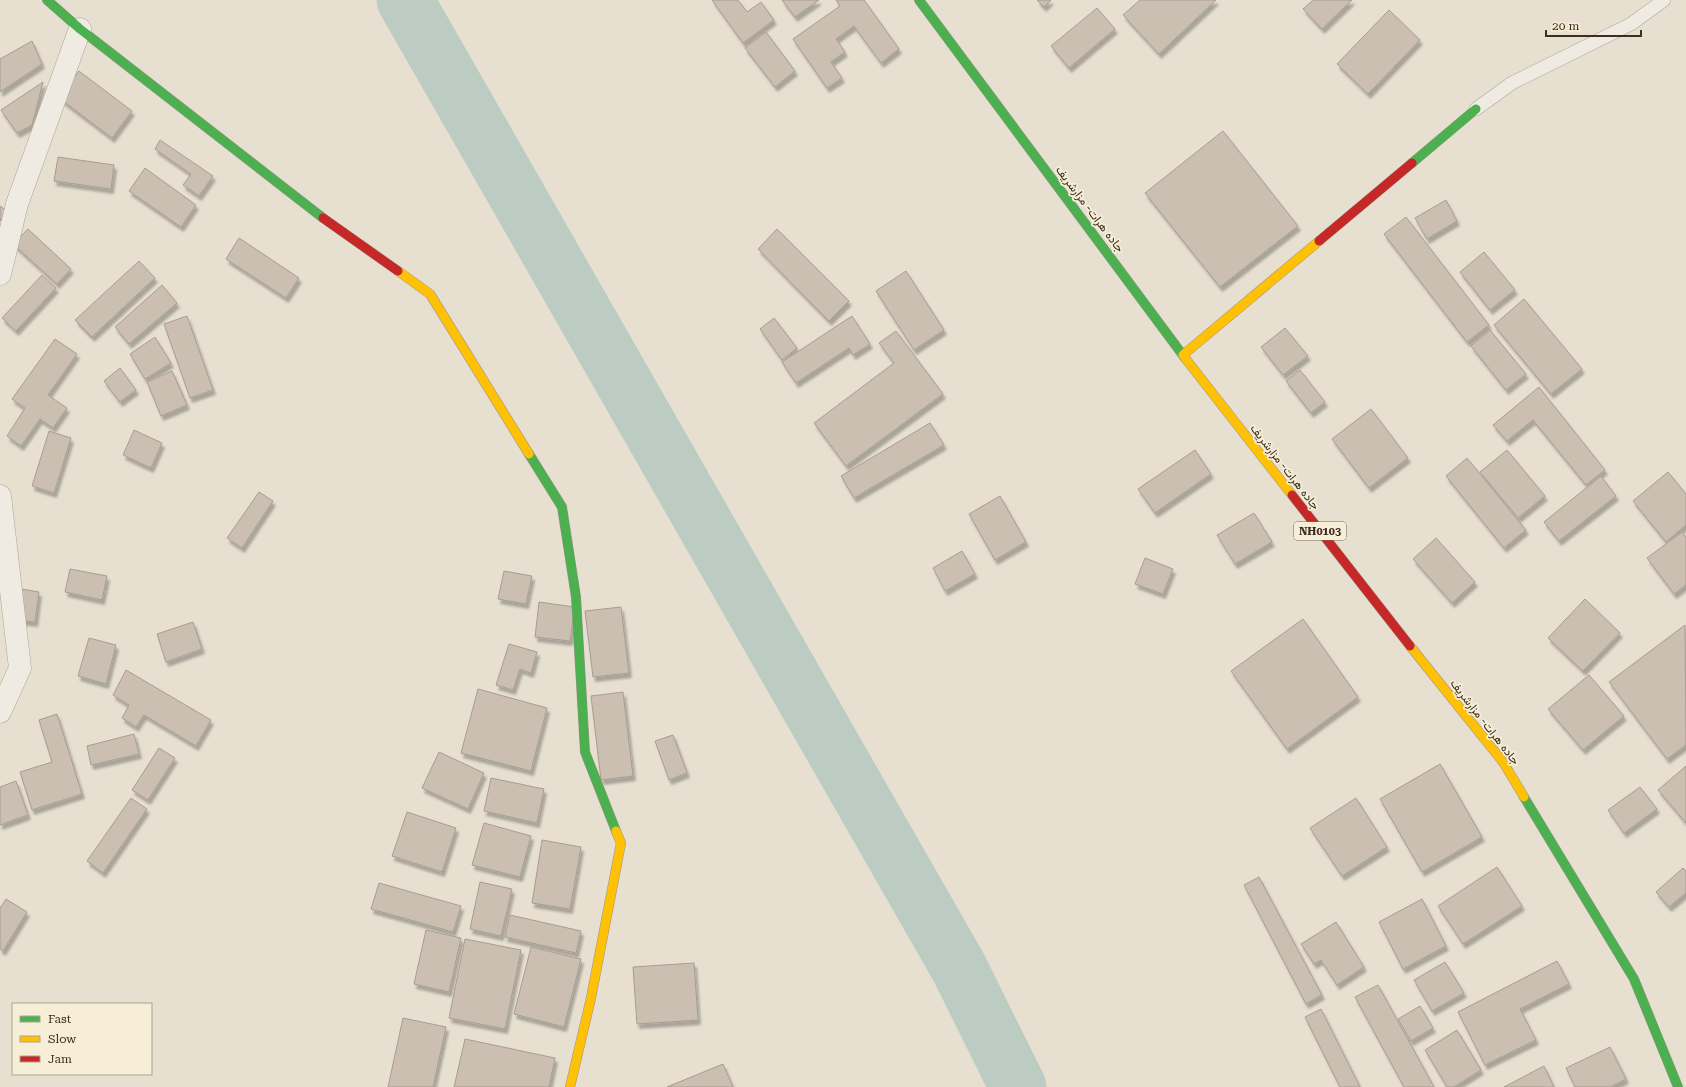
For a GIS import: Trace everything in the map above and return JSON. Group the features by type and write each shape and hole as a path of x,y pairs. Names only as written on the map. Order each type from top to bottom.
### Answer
{"main road":[{"path":"47,0 80,29 304,204 430,294 562,507 576,597 585,752 621,843 591,998 570,1087"},
{"name":"جاده هرات- مزارشریف","path":"919,0 1183,355 1374,601 1503,762 1634,979 1678,1087"},
{"path":"1183,355 1476,109"}],"street":[{"path":"0,274 17,204 80,29"},
{"path":"0,496 20,668 0,712"}],"lane":[{"path":"1476,109 1512,82 1631,24 1664,0"}],"building":[{"path":"712,0 738,0 747,12 761,2 774,20 743,43"},
{"path":"782,0 819,0 795,17"},
{"path":"836,0 864,0 899,49 881,63 854,26 836,39 845,52 831,62 842,78 827,88 793,39 840,6"},
{"path":"1037,0 1051,0 1044,7"},
{"path":"1140,0 1216,0 1159,54 1123,15"},
{"path":"1313,0 1352,0 1322,29 1303,9"},
{"path":"1097,8 1115,29 1069,68 1051,46"},
{"path":"1389,10 1420,40 1368,94 1337,64"},
{"path":"766,32 795,71 775,87 745,48"},
{"path":"32,41 42,64 0,92 0,59"},
{"path":"79,71 132,111 112,138 59,98"},
{"path":"43,82 32,125 17,133 1,110"},
{"path":"1223,131 1298,226 1220,287 1145,193"},
{"path":"160,140 213,176 199,196 183,185 191,174 155,149"},
{"path":"58,157 114,165 111,189 54,181"},
{"path":"145,168 196,205 181,227 129,191"},
{"path":"1446,200 1457,221 1427,239 1415,218"},
{"path":"0,206 7,211 0,221"},
{"path":"1406,217 1489,325 1467,342 1384,234"},
{"path":"28,229 71,269 57,284 13,244"},
{"path":"777,229 849,301 829,321 758,249"},
{"path":"239,238 299,278 286,298 226,259"},
{"path":"1484,252 1515,290 1490,310 1460,272"},
{"path":"139,261 155,278 92,337 75,320"},
{"path":"906,271 944,330 914,350 876,291"},
{"path":"42,275 56,288 16,331 2,318"},
{"path":"162,285 177,303 129,344 115,327"},
{"path":"1524,299 1582,369 1551,394 1494,325"},
{"path":"187,316 213,390 190,398 164,324"},
{"path":"852,316 870,344 853,355 849,348 796,383 782,362"},
{"path":"774,318 797,348 782,360 760,329"},
{"path":"1285,328 1308,356 1283,375 1261,347"},
{"path":"1490,330 1526,374 1506,390 1471,346"},
{"path":"896,331 943,394 846,466 814,423 894,363 879,343"},
{"path":"155,337 171,363 145,379 130,354"},
{"path":"55,339 77,354 48,395 67,408 53,428 40,419 21,446 7,436 25,408 12,399"},
{"path":"120,368 136,390 120,402 104,381"},
{"path":"1300,370 1325,402 1311,413 1286,381"},
{"path":"172,371 187,405 161,416 147,382"},
{"path":"1539,387 1605,470 1586,485 1533,420 1507,441 1493,425"},
{"path":"1371,409 1408,458 1369,488 1332,439"},
{"path":"930,423 944,445 854,498 841,476"},
{"path":"134,430 162,443 151,468 123,455"},
{"path":"49,431 71,438 54,493 32,486"},
{"path":"1195,450 1211,474 1155,513 1138,489"},
{"path":"1507,450 1545,496 1518,518 1480,472"},
{"path":"1467,458 1526,530 1504,548 1446,476"},
{"path":"1668,472 1686,494 1686,525 1666,542 1633,501"},
{"path":"1601,476 1616,496 1559,541 1544,522"},
{"path":"259,492 273,501 242,548 227,538"},
{"path":"1000,496 1026,542 995,560 969,514"},
{"path":"1254,513 1272,542 1235,564 1217,535"},
{"path":"1682,532 1686,537 1686,585 1674,594 1647,558"},
{"path":"1436,538 1475,582 1452,603 1413,559"},
{"path":"962,551 975,574 945,591 933,568"},
{"path":"1145,558 1173,569 1163,594 1135,584"},
{"path":"70,569 107,576 102,600 65,592"},
{"path":"504,571 532,576 526,604 498,599"},
{"path":"22,589 39,592 35,622 17,620"},
{"path":"1585,599 1620,633 1583,671 1548,638"},
{"path":"539,602 575,607 570,641 535,637"},
{"path":"621,607 629,673 593,677 585,611"},
{"path":"1303,619 1358,697 1287,749 1231,671"},
{"path":"193,622 202,649 166,662 157,634"},
{"path":"1685,625 1686,745 1667,759 1609,682"},
{"path":"89,638 116,645 106,684 78,676"},
{"path":"509,644 537,652 531,673 520,669 513,690 496,685"},
{"path":"126,670 211,720 196,746 144,715 136,727 122,718 129,705 113,695"},
{"path":"1589,675 1624,716 1583,750 1548,709"},
{"path":"478,689 547,708 531,771 461,753"},
{"path":"623,692 633,776 601,780 591,696"},
{"path":"57,714 82,794 32,810 20,772 52,762 39,720"},
{"path":"134,734 139,754 91,765 87,746"},
{"path":"673,735 687,773 669,780 655,741"},
{"path":"159,748 175,758 148,800 132,790"},
{"path":"439,752 484,773 468,809 422,788"},
{"path":"1440,764 1482,837 1422,872 1380,799"},
{"path":"1686,766 1686,823 1658,790"},
{"path":"491,778 544,789 537,823 484,811"},
{"path":"16,781 28,815 0,825 0,787"},
{"path":"1640,787 1657,809 1624,833 1608,810"},
{"path":"131,798 147,809 103,873 87,861"},
{"path":"1356,798 1387,847 1342,876 1310,828"},
{"path":"407,812 456,828 442,872 392,856"},
{"path":"484,823 531,836 520,877 472,865"},
{"path":"542,840 581,847 570,909 532,903"},
{"path":"1497,867 1522,906 1463,944 1438,906"},
{"path":"1683,868 1686,871 1686,893 1669,907 1656,892"},
{"path":"1259,877 1322,995 1306,1004 1244,885"},
{"path":"480,882 512,889 501,936 470,929"},
{"path":"379,883 461,906 453,932 371,909"},
{"path":"6,899 27,912 3,951 0,949 0,908"},
{"path":"1422,899 1446,946 1403,969 1379,922"},
{"path":"510,915 581,931 576,953 505,937"},
{"path":"1336,922 1364,967 1337,985 1321,960 1314,964 1301,944"},
{"path":"426,930 461,938 449,992 414,984"},
{"path":"465,939 521,950 505,1029 449,1018"},
{"path":"531,947 581,959 564,1027 514,1014"},
{"path":"1557,961 1569,984 1520,1009 1536,1040 1485,1065 1458,1012"},
{"path":"1445,962 1464,993 1432,1011 1414,980"},
{"path":"694,963 698,1020 637,1024 633,967"},
{"path":"1378,985 1434,1087 1404,1087 1355,997"},
{"path":"1420,1006 1433,1028 1411,1041 1398,1019"},
{"path":"1321,1009 1360,1087 1340,1087 1305,1017"},
{"path":"403,1018 446,1027 433,1087 388,1087"},
{"path":"1457,1030 1481,1070 1454,1087 1447,1087 1425,1050"},
{"path":"465,1039 555,1058 549,1087 454,1087"},
{"path":"1610,1047 1626,1079 1610,1087 1575,1087 1566,1068"},
{"path":"723,1064 733,1087 667,1087"},
{"path":"1544,1066 1554,1087 1504,1087"}],"waterway":[{"path":"405,0 959,968 1018,1087"}],"traffic: fast":[{"path":"47,0 80,29 323,218"},
{"path":"919,0 1185,358"},
{"path":"1412,163 1476,109"},
{"path":"529,454 562,507 576,597 585,752 616,831"},
{"path":"1524,797 1634,979 1678,1087"}],"traffic: slow":[{"path":"1183,355 1319,241"},
{"path":"398,271 430,294 529,454"},
{"path":"1185,358 1292,495"},
{"path":"1410,646 1503,762 1524,797"},
{"path":"570,1087 591,998 621,843 616,831"}],"traffic: jam":[{"path":"1319,241 1412,163"},
{"path":"323,218 398,271"},
{"path":"1292,495 1410,646"}]}
